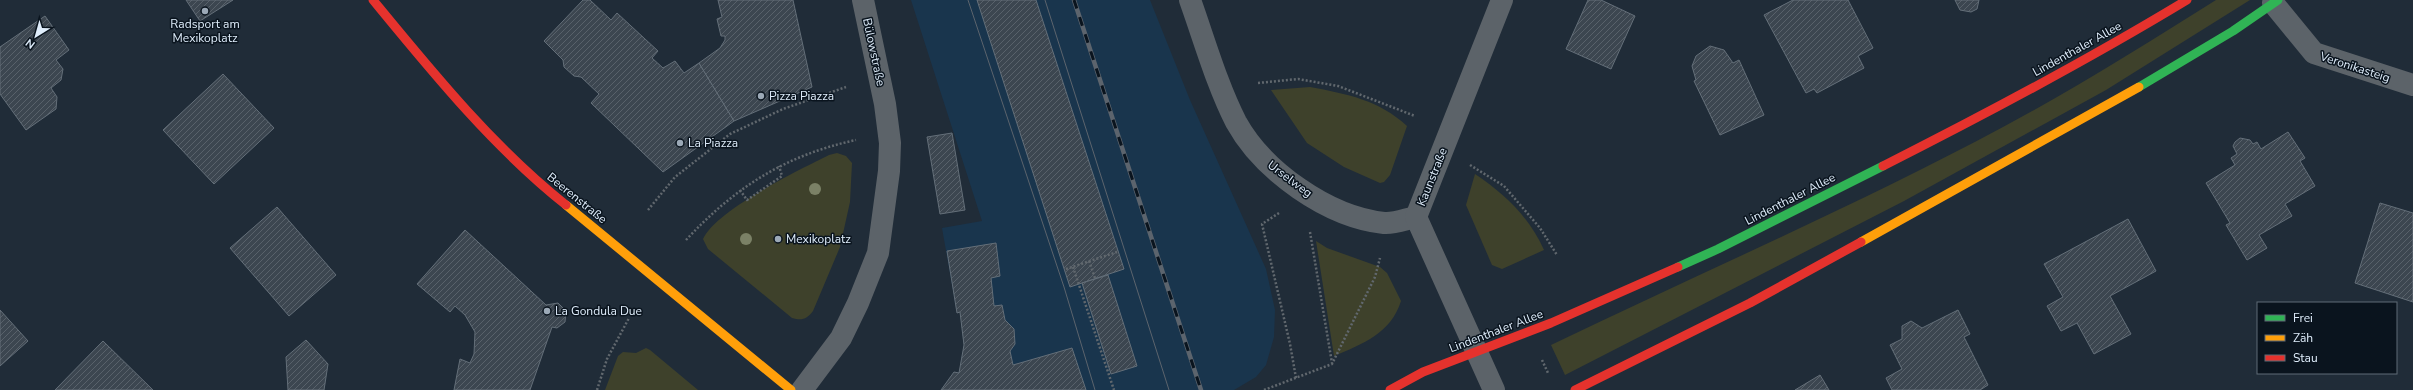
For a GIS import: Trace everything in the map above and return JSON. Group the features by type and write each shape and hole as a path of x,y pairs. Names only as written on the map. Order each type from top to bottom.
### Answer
{"main road":[{"name":"Beerenstraße","path":"373,0 437,78 530,176 655,276 790,390"},
{"name":"Lindenthaler Allee","path":"1390,390 1423,372 1551,323 1718,249 1962,126 2129,35 2186,0"},
{"path":"1575,390 1750,303 1893,226 2119,99 2232,31 2275,2"}],"street":[{"name":"Bülowstraße","path":"802,390 841,338 858,303 878,253 889,171 890,143 885,104 863,0"},
{"name":"Urselweg","path":"1190,0 1236,122 1267,162 1307,194 1356,218 1385,223 1416,217"},
{"name":"Kaunstraße","path":"1494,390 1416,217 1502,0"},
{"name":"Veronikasteig","path":"2275,2 2314,54 2413,85"}],"path":[{"path":"1258,83 1298,79 1338,86 1415,116"},
{"path":"648,210 675,177 730,134 783,109 846,87"},
{"path":"686,240 706,219 740,190 779,166 825,147 856,140"},
{"path":"1464,161 1504,186 1540,228 1557,255"},
{"path":"740,190 747,200 782,176 779,166"},
{"path":"1285,209 1262,224 1290,344 1296,378"},
{"path":"1310,229 1332,364"},
{"path":"1066,269 1117,252"},
{"path":"1264,390 1332,364 1376,278 1380,258"},
{"path":"1089,261 1095,278"},
{"path":"1073,267 1114,390"},
{"path":"597,390 607,359 628,318"},
{"path":"1541,358 1551,379"}],"shaded area":[{"path":"911,0 1150,0 1190,100 1266,269 1275,310 1274,337 1266,365 1256,377 1234,390 941,390 954,372 959,373 964,345 960,312 957,313 942,228 982,221"}],"green space":[{"path":"2216,0 2250,0 2106,90 1904,201 1565,375 1551,345 1892,184 1948,156 2057,97"},
{"path":"1310,87 1362,99 1385,110 1407,126 1390,175 1384,182 1380,183 1344,167 1307,143 1271,90"},
{"path":"837,153 846,156 852,163 850,202 840,247 813,311 804,319 792,318 708,249 703,239 711,228 724,216 741,204 798,170 829,155"},
{"path":"1475,174 1506,198 1515,207 1531,227 1544,250 1502,269 1492,265 1466,205"},
{"path":"1316,241 1327,248 1380,267 1387,273 1401,301 1390,321 1375,336 1334,356"},
{"path":"646,348 698,390 605,390 618,356 623,352 636,353"}],"building":[{"name":"Radsport am Mexikoplatz","path":"186,0 233,0 200,21"},
{"path":"583,0 590,0 611,20 617,13 658,51 652,58 663,68 675,61 684,73 699,63 734,121 663,172 591,103 599,94 581,77 574,76 564,67 563,60 544,41"},
{"path":"718,0 793,0 812,87 734,121 699,63 720,48 725,40 725,36 721,36 717,19 722,17"},
{"path":"977,0 1036,0 1124,269 1070,287"},
{"path":"1588,0 1601,0 1635,16 1611,69 1566,49"},
{"path":"1793,0 1848,0 1873,48 1858,56 1864,68 1817,93 1814,89 1806,93 1764,15"},
{"path":"1955,0 1979,0 1977,9 1971,12 1960,10"},
{"path":"45,16 69,50 56,60 63,69 61,80 51,88 57,97 56,109 26,130 0,94 0,47"},
{"path":"1710,46 1724,50 1733,63 1739,60 1764,115 1720,135 1694,81 1696,80 1692,66 1696,56"},
{"path":"223,74 274,128 214,184 163,130"},
{"path":"2288,132 2305,158 2300,161 2315,186 2285,204 2292,216 2259,235 2267,248 2247,260 2226,225 2230,223 2206,183 2235,165 2231,158 2237,154 2233,146 2240,138 2250,140 2253,144 2257,142 2261,149"},
{"path":"952,133 965,210 940,214 927,137"},
{"path":"2380,203 2413,213 2413,302 2355,283"},
{"path":"277,207 336,275 289,316 230,248"},
{"path":"2128,219 2156,271 2110,296 2131,334 2094,354 2077,323 2061,331 2047,306 2063,297 2044,264"},
{"path":"465,230 546,305 558,303 566,311 565,322 557,328 552,327 530,390 454,390 460,359 470,363 474,354 475,332 465,315 455,306 450,312 417,284"},
{"path":"996,243 1000,276 991,278 994,306 1002,305 1005,320 1014,329 1015,344 1010,351 1013,365 1072,348 1086,390 941,390 954,372 959,373 964,345 960,312 957,313 947,251"},
{"path":"1108,275 1137,366 1111,374 1082,283"},
{"path":"0,310 28,341 0,366"},
{"path":"1958,310 1970,334 1964,337 1988,385 1980,390 1892,390 1886,378 1902,369 1890,345 1902,339 1902,326 1911,321 1922,328"},
{"path":"306,340 328,364 324,390 288,390 286,357"},
{"path":"103,341 153,390 55,390"},
{"path":"1820,375 1829,390 1795,390"}],"tram line":[{"path":"968,0 1064,287 1095,390"},
{"path":"1045,0 1169,390"}],"railway":[{"path":"1074,0 1201,390"}],"traffic: fast":[{"path":"2139,87 2233,31 2278,0"},
{"path":"1678,267 1718,249 1883,166"}],"traffic: slow":[{"path":"1861,242 2139,87"},
{"path":"566,205 791,390"}],"traffic: jam":[{"path":"373,0 441,82 489,134 539,183 566,205"},
{"path":"1883,166 2036,86 2187,0"},
{"path":"1575,390 1750,303 1861,242"},
{"path":"1390,390 1423,372 1551,323 1678,267"}],"place":[{"name":"Radsport am Mexikoplatz","path":"205,11"},
{"name":"Pizza Piazza","path":"761,96"},
{"name":"La Piazza","path":"680,143"},
{"name":"Mexikoplatz","path":"778,239"},
{"name":"La Gondula Due","path":"547,311"}]}
